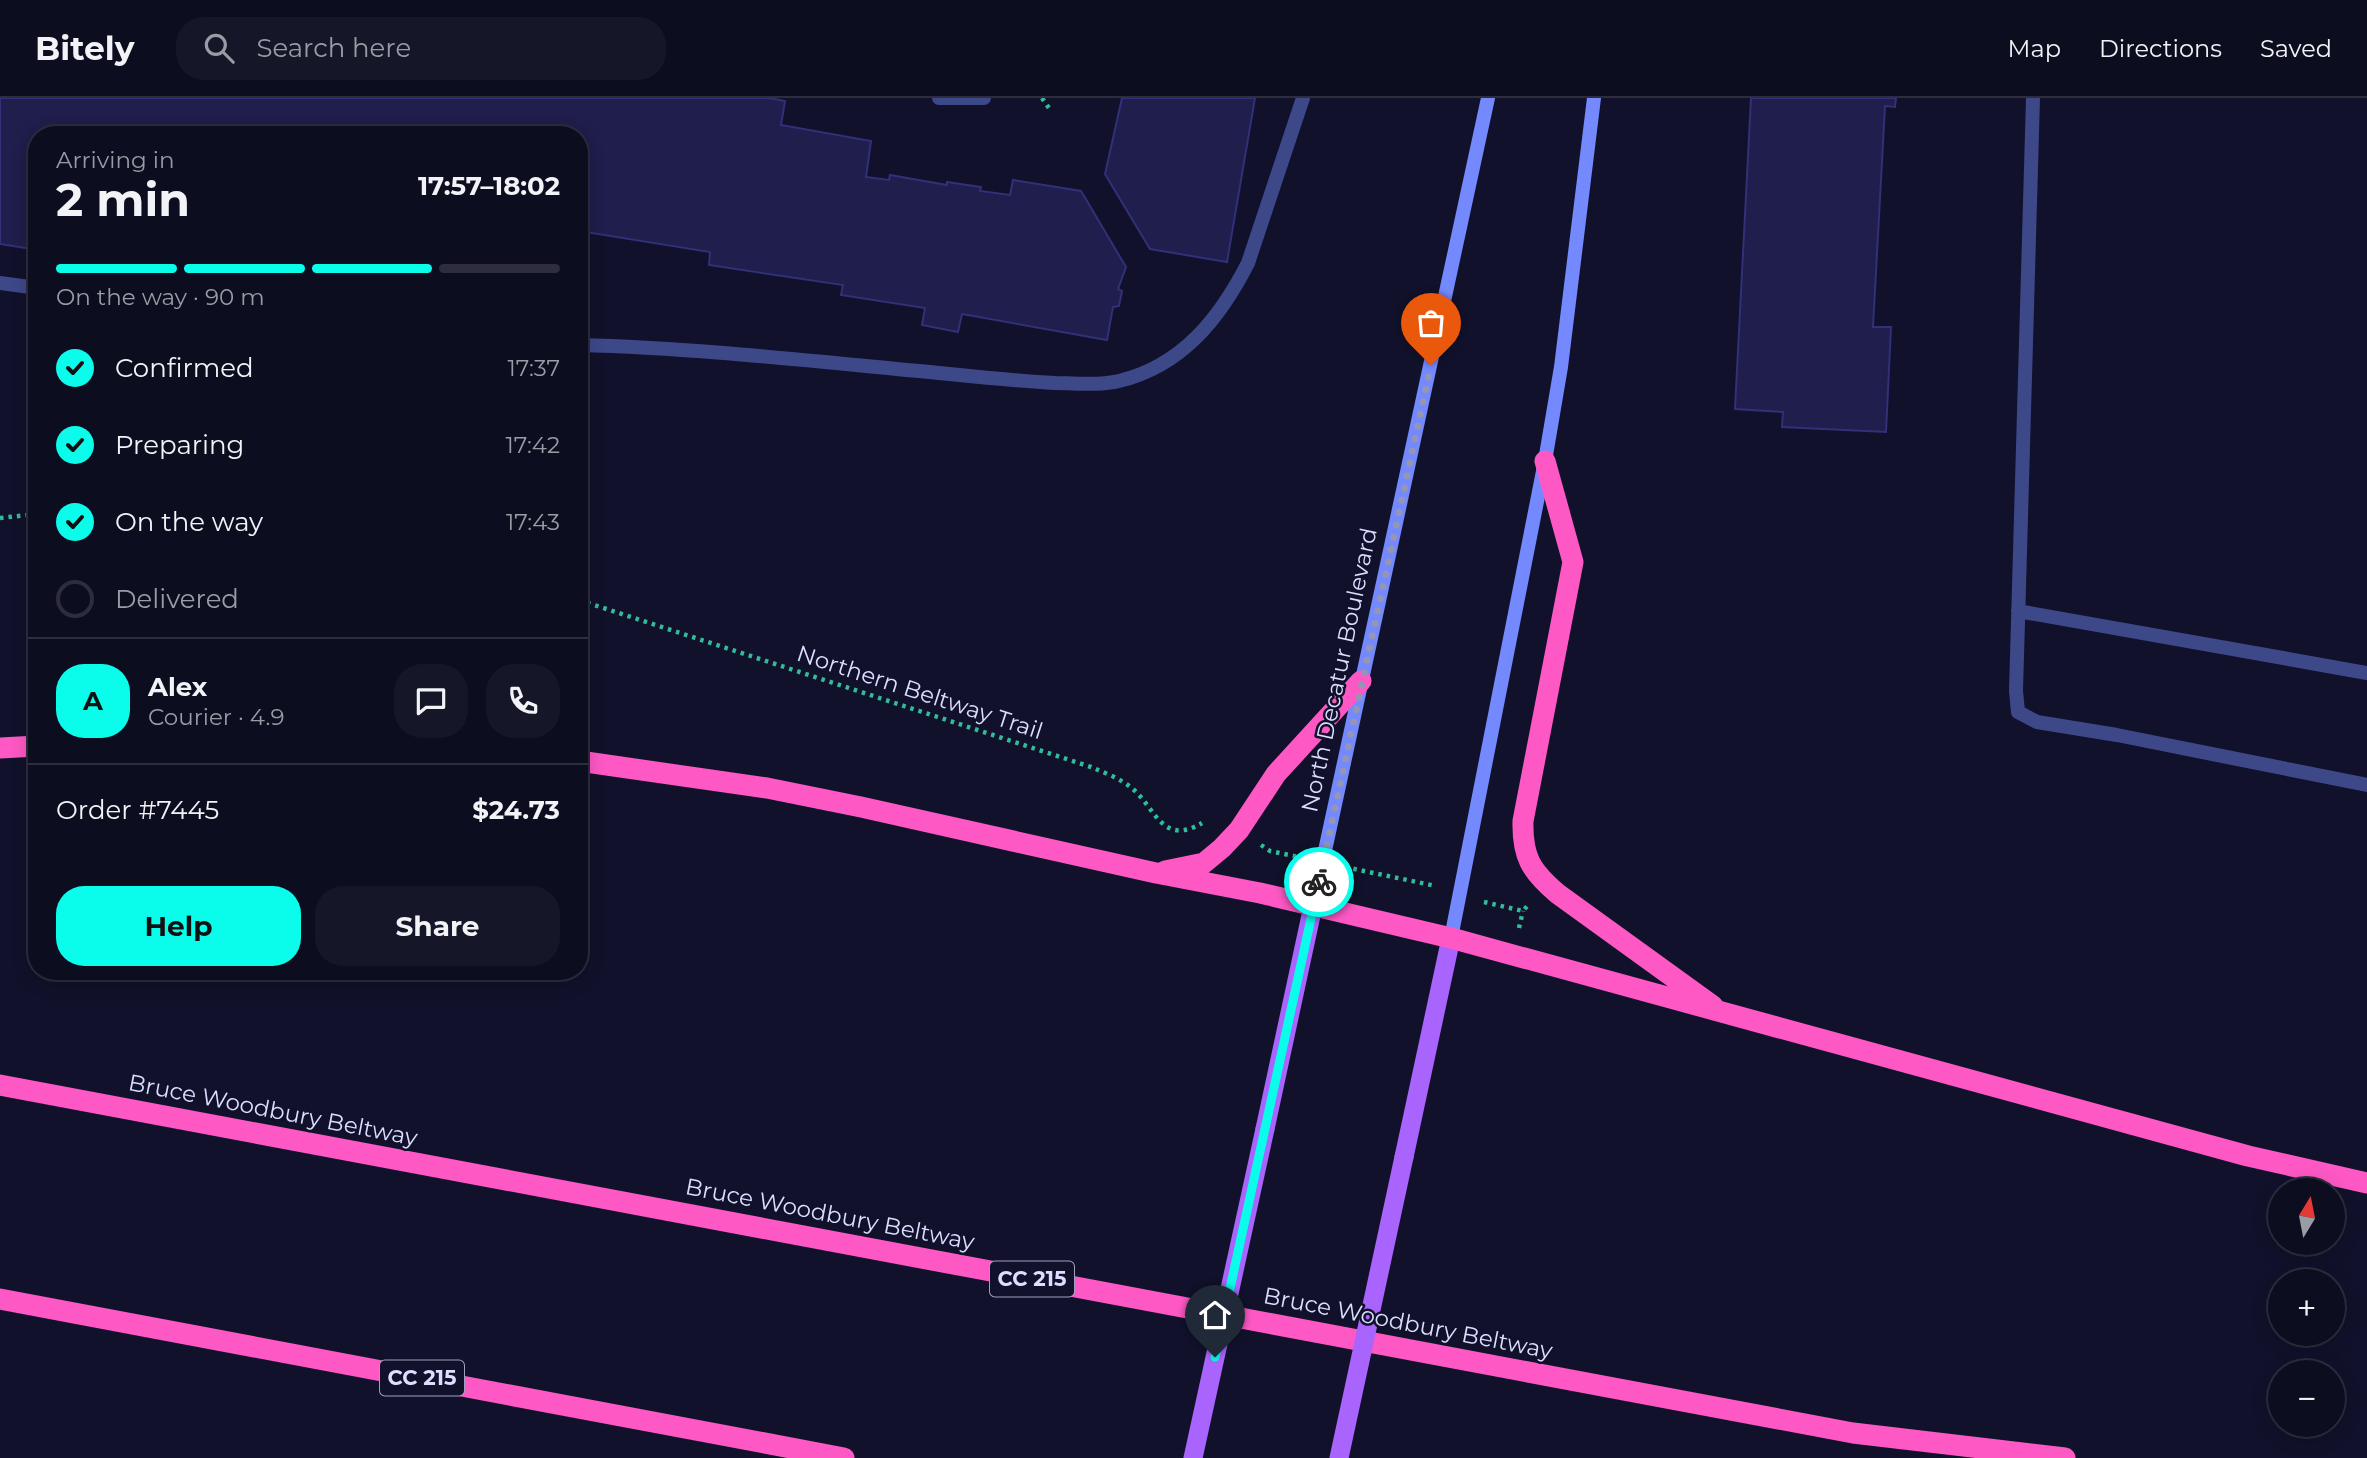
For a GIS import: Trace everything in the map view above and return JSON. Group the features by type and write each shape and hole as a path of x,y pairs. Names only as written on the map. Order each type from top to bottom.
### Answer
{"highway":[{"path":"1545,461 1573,562 1523,821 1523,841 1528,859 1535,873 1558,894 1723,1013"},
{"path":"1156,873 1204,863 1222,848 1239,830 1276,774 1361,681"},
{"path":"0,748 28,746"},
{"path":"588,762 767,788 1156,873 1260,892 1451,938 2248,1156 2367,1183"},
{"name":"Bruce Woodbury Beltway","path":"0,1085 1853,1433 2065,1458"},
{"name":"CC 215","path":"0,1299 844,1458"}],"main road":[{"name":"North Decatur Boulevard","path":"1193,1458 1488,98"},
{"path":"1339,1458 1451,938 1545,461 1561,367 1594,98"}],"lane":[{"path":"939,98 984,98"},
{"path":"588,345 663,347 1022,381 1088,384 1119,381 1177,356 1199,336 1235,288 1248,263 1303,98"},
{"path":"2032,98 2016,691 2018,712 2037,722 2117,735 2367,785"},
{"path":"0,283 28,287"},
{"path":"2018,611 2367,673"}],"path":[{"path":"1042,98 1051,111"},
{"path":"0,519 28,515"},
{"name":"Northern Beltway Trail","path":"588,603 1091,767 1111,775 1133,789 1159,823 1167,828 1189,829 1207,820"},
{"path":"1252,840 1270,851 1289,855"},
{"path":"1268,860 1270,851"},
{"path":"1388,876 1431,884"},
{"path":"1518,932 1523,911 1532,899"},
{"path":"1490,904 1523,911"}],"building":[{"path":"0,98 769,98 785,101 781,125 871,141 866,177 889,180 890,175 947,185 947,182 981,187 980,191 1010,195 1013,180 1081,191 1126,267 1118,289 1122,291 1119,306 1113,307 1107,340 962,314 958,332 922,325 925,308 841,295 843,285 709,265 710,252 588,232 588,126 28,126 28,248 0,244"},
{"path":"1122,98 1255,98 1227,262 1150,249 1105,174"},
{"path":"1751,98 1896,98 1895,107 1885,106 1873,327 1891,327 1886,432 1782,427 1783,412 1735,409"}],"way so far":[{"path":"1319,882 1431,365"}],"route":[{"path":"1215,1357 1319,882"}]}
